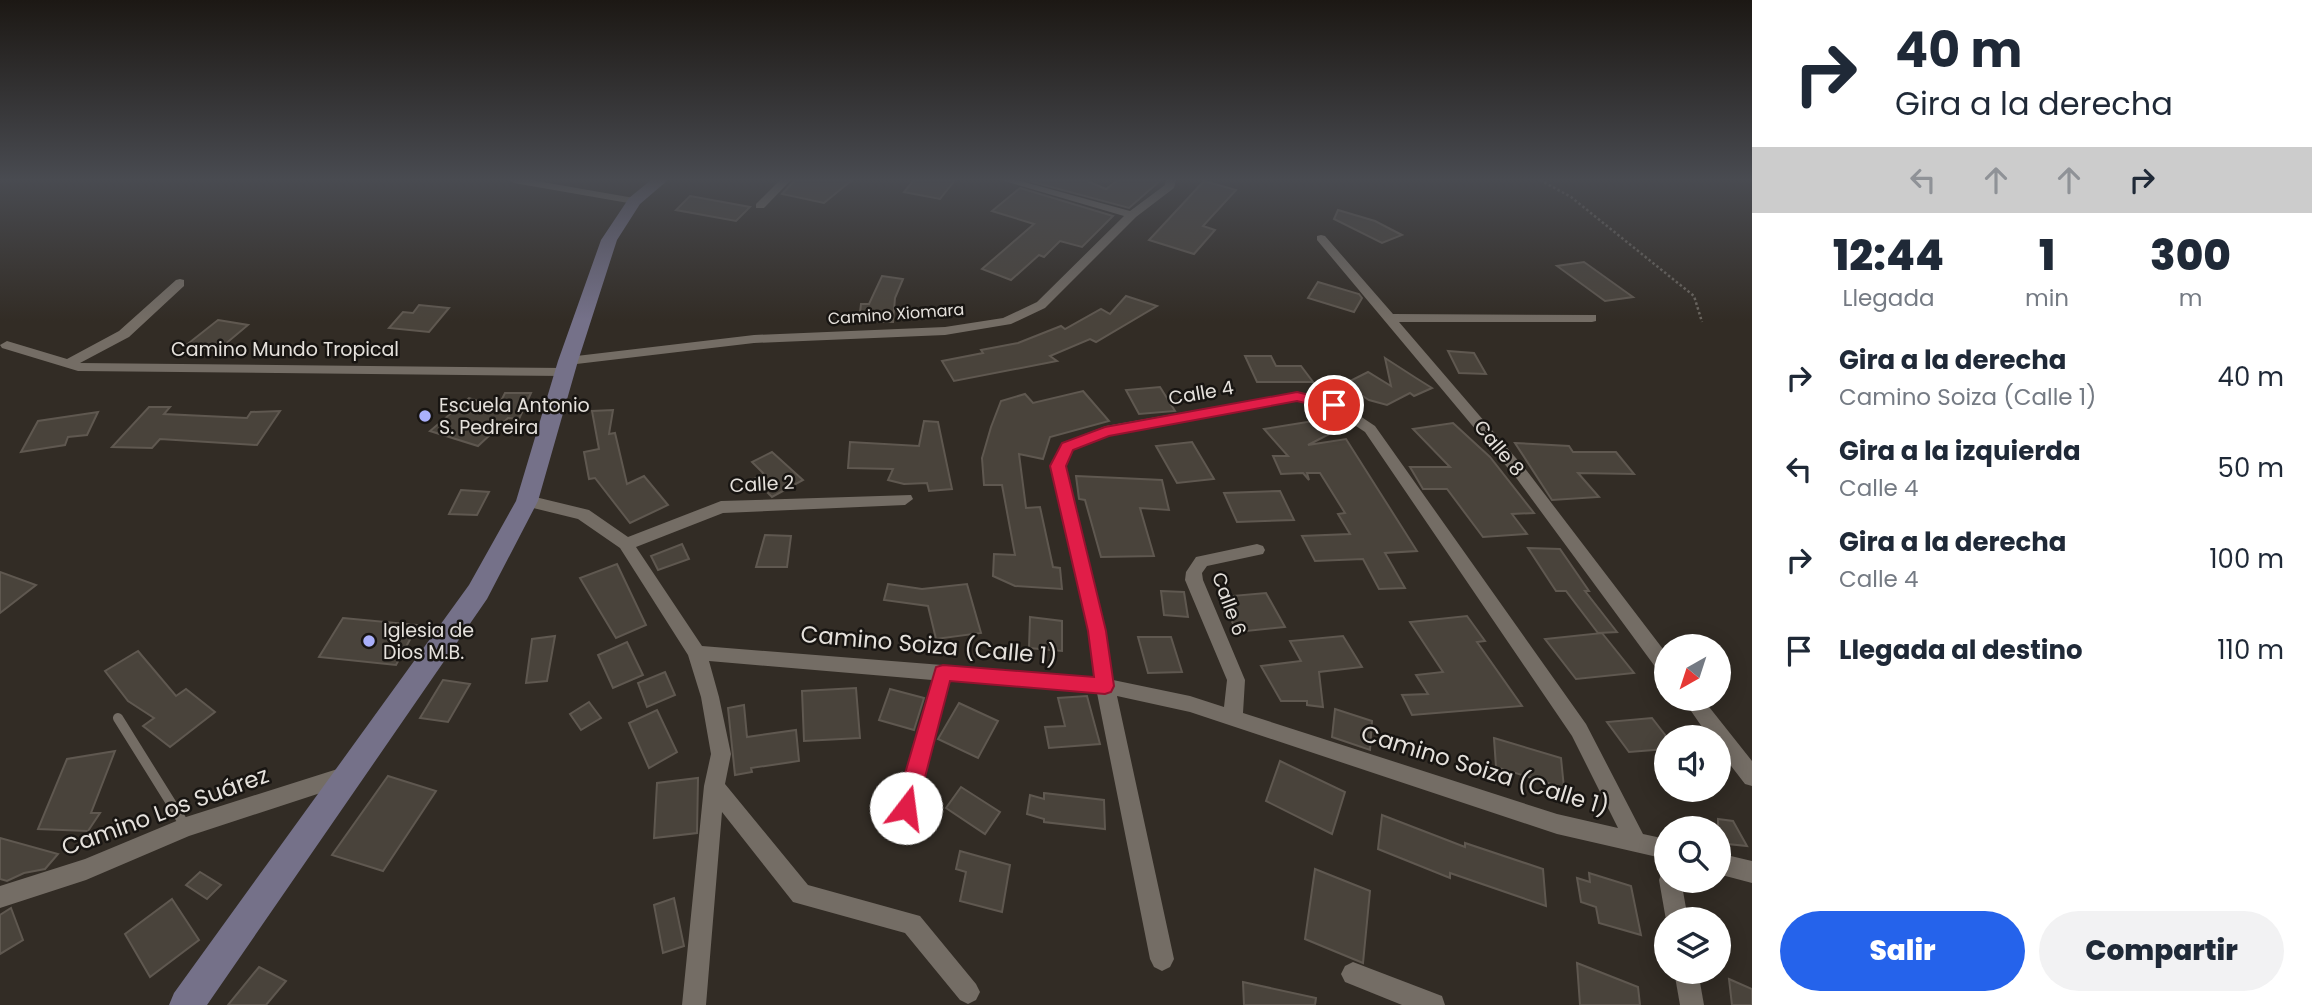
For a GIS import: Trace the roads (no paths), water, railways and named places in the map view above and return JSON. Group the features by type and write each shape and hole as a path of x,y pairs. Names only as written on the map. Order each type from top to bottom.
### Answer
{"street":[{"path":"186,1005 478,592 527,500 566,366 609,240 617,227"},
{"name":"Camino Xiomara","path":"566,366 754,339 945,331 1006,321 1041,305 1120,227"},
{"name":"Calle 8","path":"1321,238 1522,475 1654,651"},
{"path":"68,364 124,334 180,283"},
{"path":"1389,318 1592,318"},
{"name":"Camino Mundo Tropical","path":"7,345 78,367 566,366"},
{"name":"Calle 4","path":"1162,959 1105,686 1097,631 1058,466 1067,446 1105,431 1297,396 1334,405 1370,429 1579,730 1637,844"},
{"name":"Calle 2","path":"626,544 721,507 905,499"},
{"path":"527,500 583,514 626,544 697,653 710,698 721,754 714,786 694,1005"},
{"name":"Calle 6","path":"1233,718 1236,680 1194,580 1194,572 1202,561 1257,550"},
{"name":"Camino Soiza (Calle 1)","path":"697,653 1105,686 1190,704 1557,824 1654,849"},
{"path":"906,808 943,672"},
{"path":"1701,711 1752,777"},
{"name":"Camino Los Suárez","path":"0,898 86,869 186,827 348,775"},
{"path":"714,786 801,894 912,924 968,992"},
{"path":"1731,866 1752,872"},
{"path":"1353,974 1433,1005"},
{"path":"1688,984 1692,1005"}],"lane":[{"path":"118,718 186,827"}],"place":[{"name":"Escuela Antonio S. Pedreira","path":"425,416"},
{"name":"Iglesia de Dios M.B.","path":"369,641"}]}
